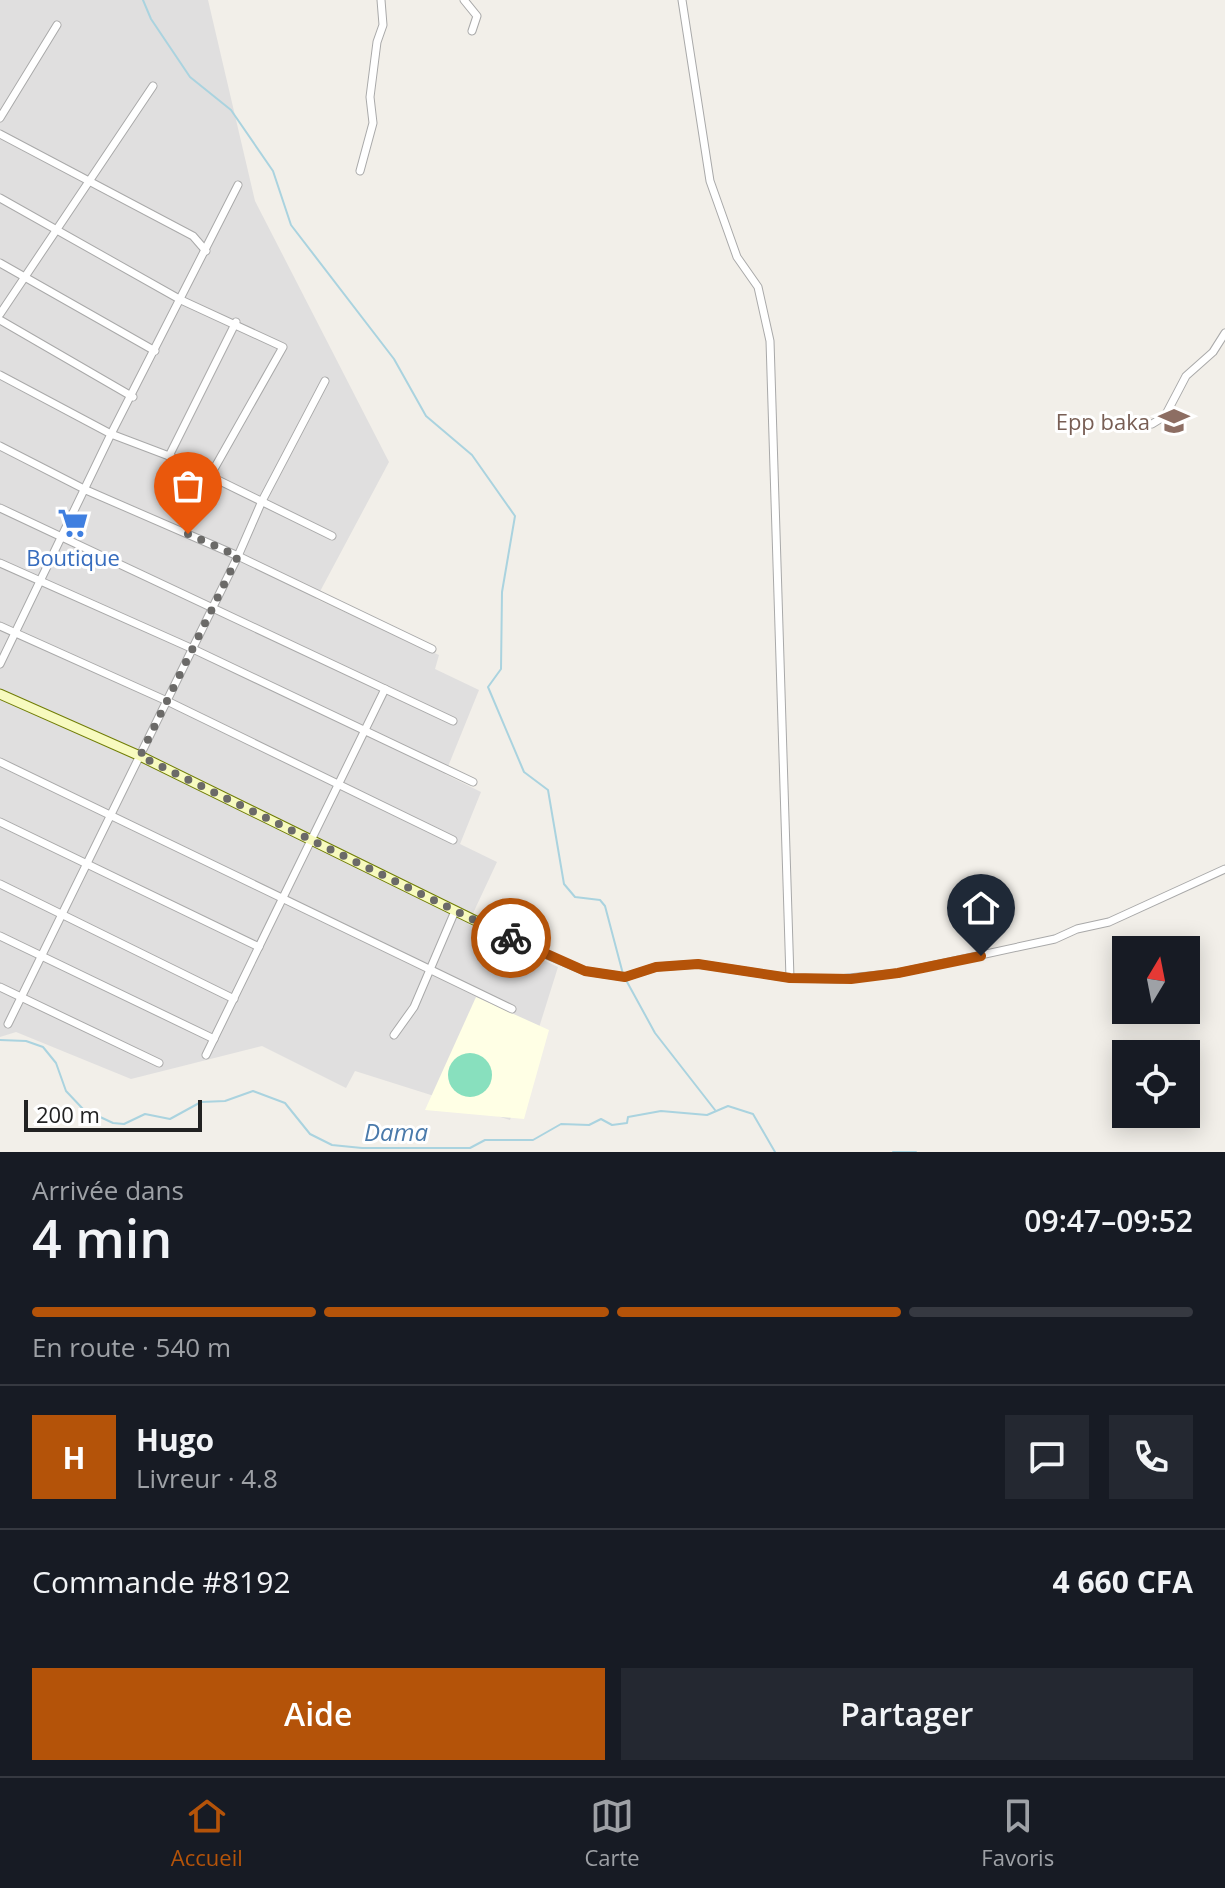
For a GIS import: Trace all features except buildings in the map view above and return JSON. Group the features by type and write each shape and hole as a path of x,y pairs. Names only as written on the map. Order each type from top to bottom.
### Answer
{"street":[{"path":"360,171 373,123 370,97 377,42 383,25 381,0"},
{"path":"464,0 477,16 472,31"},
{"path":"682,0 710,181 737,257 758,287 770,341 790,978"},
{"path":"0,118 57,25"},
{"path":"133,397 0,317 153,86"},
{"path":"0,134 193,236 206,251"},
{"path":"0,664 111,434 133,397 238,185"},
{"path":"0,198 181,300 236,322 283,347 210,476"},
{"path":"0,263 155,351"},
{"path":"169,456 236,322"},
{"path":"1152,424 1165,416 1186,376 1213,352 1225,333"},
{"path":"0,375 111,434 169,456 332,536"},
{"path":"8,1024 214,606 262,501 325,381"},
{"path":"0,446 86,490 238,556 432,649"},
{"path":"0,508 62,540 214,606 453,721"},
{"path":"0,563 193,649 473,782"},
{"path":"0,626 167,701 453,840"},
{"path":"206,1055 385,689"},
{"path":"0,694 140,756 533,949 585,971 625,977 656,967 698,964 790,978 878,977 1016,950 1109,922 1225,869"},
{"path":"0,762 512,1009"},
{"path":"0,822 259,947"},
{"path":"0,884 234,999"},
{"path":"394,1035 409,1016 455,911"},
{"path":"0,936 214,1039"},
{"path":"0,987 159,1063"}],"shaded area":[{"path":"0,0 208,0 255,201 389,462 316,599 439,655 435,669 479,690 445,774 481,792 460,844 497,862 468,924 558,967 510,1120 355,1071 346,1088 262,1046 131,1079 16,1032 0,1037"},
{"path":"476,997 549,1030 524,1119 425,1110"}],"green space":[{"path":"470,1053 486,1059 492,1075 486,1091 470,1097 454,1091 448,1075 454,1059"}],"waterway":[{"path":"143,0 151,19 190,77 231,110 273,171 291,225 394,359 426,416 472,455 515,516 502,592 501,669 488,687 524,772 548,790 564,884 575,897 600,900 605,906 623,974"},
{"path":"626,980 655,1033 715,1110"},
{"name":"Dama","path":"0,1040 26,1041 43,1047 56,1063 66,1091 83,1109 113,1123 124,1124 145,1114 170,1119 201,1102 225,1101 253,1091 285,1103 310,1134 332,1145 470,1148 485,1140 533,1140 561,1124 589,1125 601,1119 612,1125 627,1123 628,1117 661,1111 707,1115 728,1106 753,1114 775,1152"},
{"name":"Dama","path":"893,1152 916,1152"}],"way so far":[{"path":"188,534 238,556 140,756 511,938"}],"place":[{"name":"Epp baka","path":"1174,421"},
{"name":"Boutique","path":"73,523"}],"route":[{"path":"511,938 585,971 625,977 656,967 698,964 790,978 851,979 878,977 981,956"}]}
